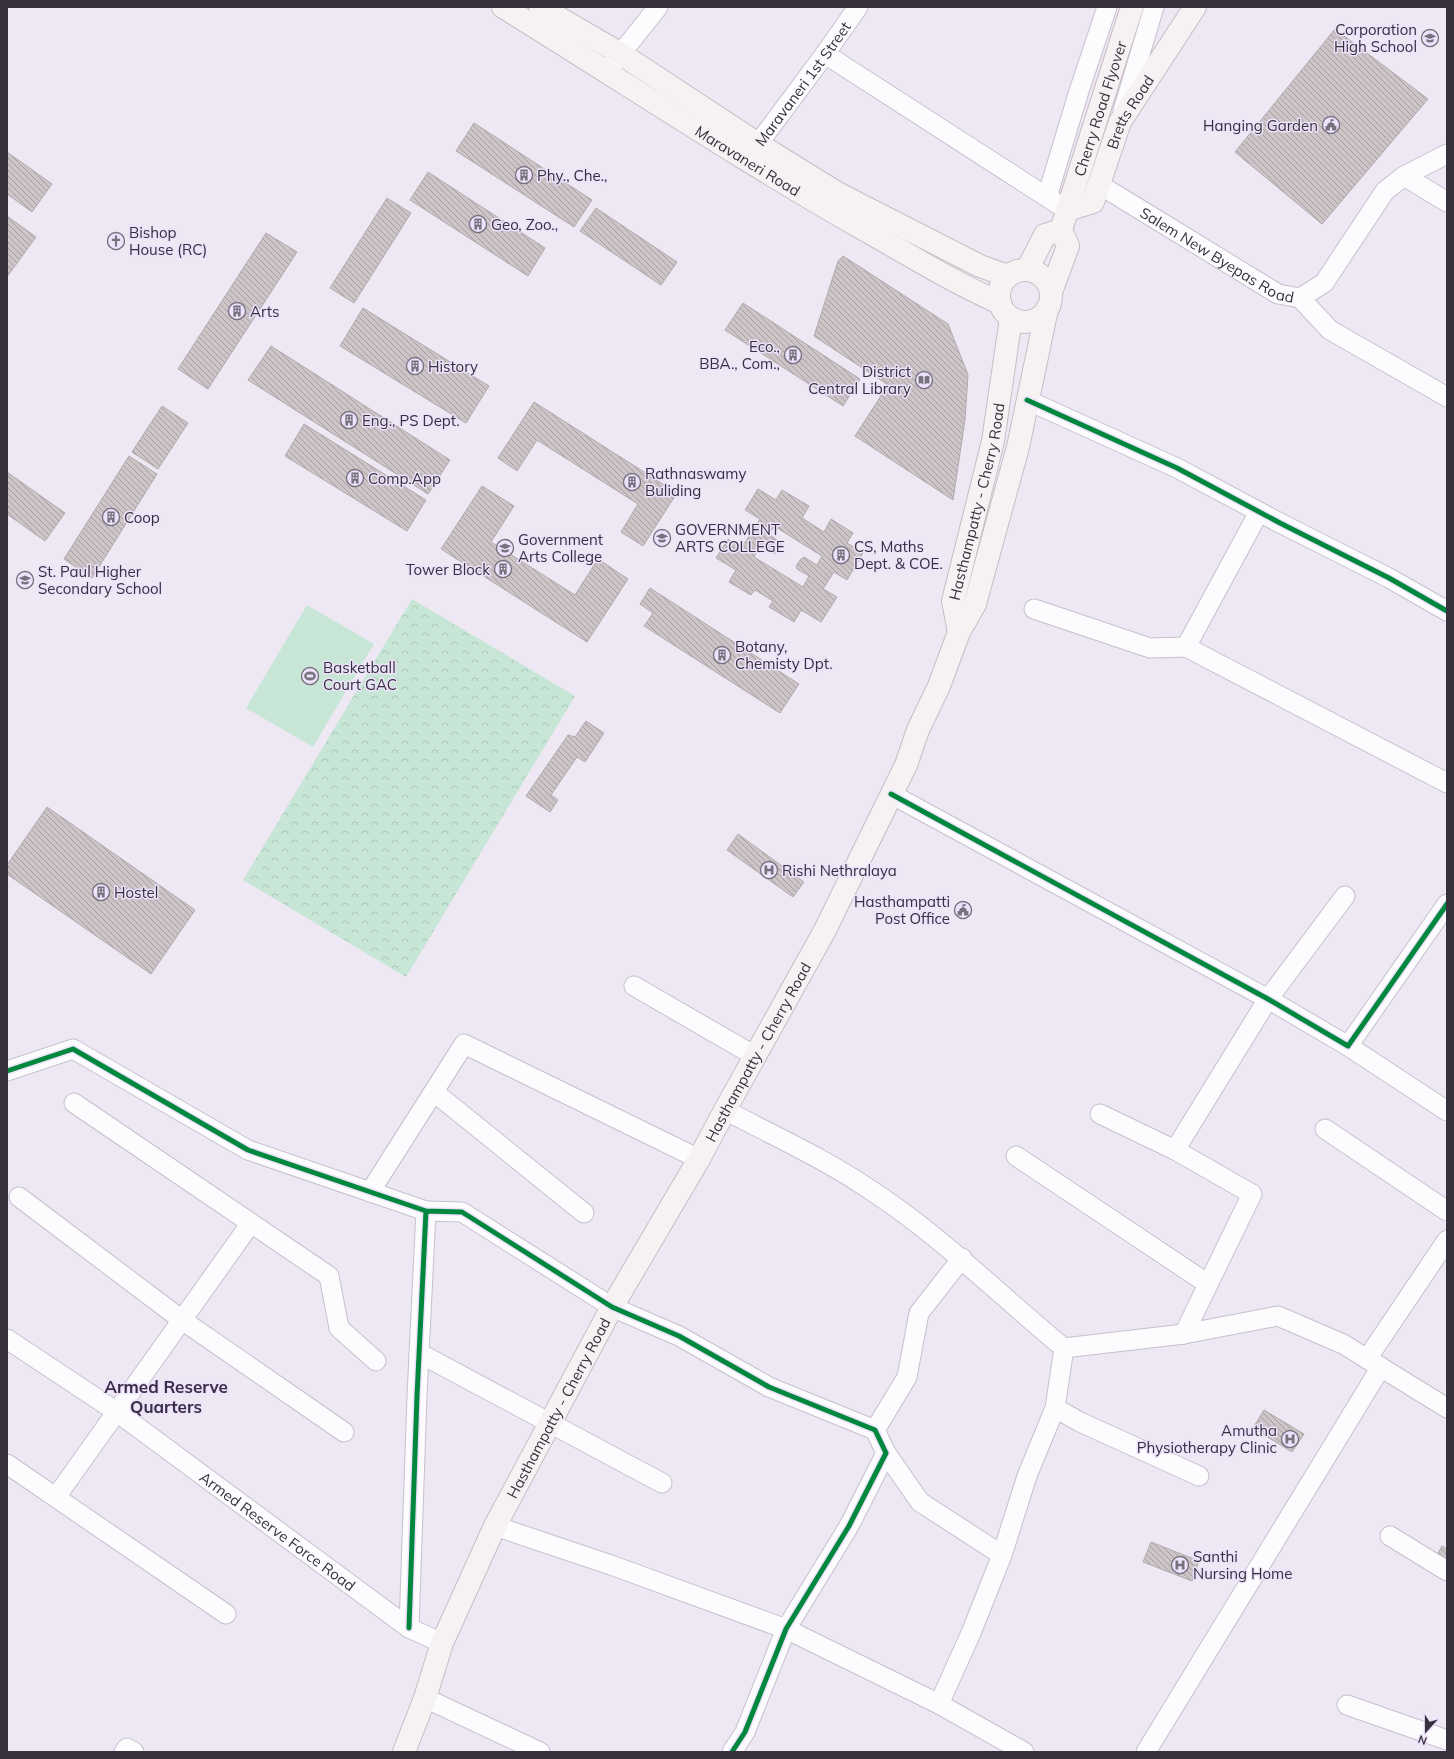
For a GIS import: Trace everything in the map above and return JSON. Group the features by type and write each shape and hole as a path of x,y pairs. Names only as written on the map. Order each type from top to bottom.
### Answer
{"main road":[{"name":"Maravaneri Road","path":"503,7 607,71 752,152 839,194 980,266 1017,273"},
{"name":"Maravaneri Road","path":"540,7 621,54 752,152 845,219 1005,311"},
{"name":"Cherry Road Flyover","path":"1067,211 1132,7"},
{"name":"Bretts Road","path":"1067,211 1093,202 1100,186 1120,122 1144,82 1196,7"},
{"path":"1067,211 1068,246 1049,301 1042,316 1035,320 1019,321 1005,311 998,295 1000,287 1017,273 1045,235 1067,211"},
{"path":"959,632 975,604 1018,448 1049,301 1048,284 1043,277 1035,272 1017,273"},
{"name":"Hasthampatty - Cherry Road","path":"404,1752 425,1698 442,1643 495,1526 612,1307 699,1159 824,932 906,764 918,730 939,686 959,632 953,601 993,441 1005,311"}],"street":[{"path":"607,71 658,7"},
{"name":"Maravaneri 1st Street","path":"752,152 858,7"},
{"path":"1047,197 1079,91 1107,7"},
{"path":"1120,122 1154,7"},
{"path":"825,54 1067,211"},
{"name":"Salem New Byepas Road","path":"1100,186 1278,294 1300,298 1324,283 1385,191 1404,176 1447,154"},
{"path":"1404,176 1447,202"},
{"path":"1300,298 1330,330 1447,397"},
{"path":"1027,400 1177,468 1259,512 1389,578 1447,611"},
{"path":"1186,647 1259,512"},
{"path":"1034,609 1150,648 1186,647 1447,783"},
{"path":"891,794 1268,999 1348,1046 1447,1111"},
{"path":"1175,1150 1268,999 1345,896"},
{"path":"1348,1046 1447,904"},
{"path":"634,986 755,1056"},
{"path":"370,1192 464,1044 699,1159"},
{"path":"7,1071 73,1048 248,1150 426,1211 462,1212 612,1307 679,1336 769,1387 875,1430 886,1453 920,1502 1002,1555"},
{"path":"434,1092 584,1213"},
{"path":"74,1103 329,1276 339,1328 376,1361"},
{"path":"725,1110 814,1156 867,1187 962,1258 1028,1319 1064,1348 1184,1334 1278,1316 1343,1344 1447,1408"},
{"path":"1100,1114 1175,1150 1252,1194 1184,1334"},
{"path":"1325,1130 1447,1211"},
{"path":"1016,1156 1208,1284"},
{"path":"19,1197 182,1320 344,1432"},
{"path":"409,1628 419,1353 426,1211"},
{"path":"56,1496 251,1223"},
{"path":"1146,1752 1447,1240"},
{"path":"875,1430 907,1377 919,1313 962,1258"},
{"name":"Armed Reserve Force Road","path":"7,1339 117,1412 409,1628 442,1643"},
{"path":"939,1704 971,1633 1002,1555 1027,1476 1055,1408 1064,1348"},
{"path":"419,1353 662,1483"},
{"path":"1055,1408 1080,1422 1199,1476"},
{"path":"732,1752 745,1732 786,1629 849,1526 886,1453"},
{"path":"7,1464 56,1496 226,1614"},
{"path":"495,1526 611,1565 786,1629 939,1704 1024,1752"},
{"path":"1390,1536 1447,1571"},
{"path":"425,1698 540,1752"},
{"path":"1347,1705 1447,1740"},
{"path":"124,1752 127,1748 134,1752"}],"green space":[{"path":"412,599 575,696 406,977 243,880"},
{"name":"Basketball Court GAC","path":"307,605 374,644 313,747 246,708"}],"building":[{"name":"Hanging Garden","path":"1335,29 1428,99 1322,224 1235,152"},
{"name":"Phy., Che.,","path":"474,123 592,200 574,227 456,151"},
{"path":"7,152 52,184 32,212 7,194"},
{"name":"Geo, Zoo.,","path":"428,172 545,248 528,276 410,200"},
{"path":"387,198 411,213 354,303 330,288"},
{"path":"596,208 677,262 661,285 580,231"},
{"path":"7,216 36,237 7,277"},
{"name":"Arts","path":"266,233 297,252 208,389 178,369"},
{"name":"District Central Library","path":"843,256 948,324 968,375 965,420 953,500 855,436 888,385 814,336 838,261"},
{"name":"Eco., BBA., Com.,","path":"743,303 860,379 843,406 725,330"},
{"name":"History","path":"363,308 489,386 466,423 340,346"},
{"name":"Eng., PS Dept.","path":"271,346 450,460 428,494 248,380"},
{"name":"Rathnaswamy Buliding","path":"534,402 677,493 643,546 621,532 638,504 537,440 517,471 498,458"},
{"path":"162,406 188,423 158,469 132,452"},
{"name":"Comp.App","path":"304,424 426,500 407,531 285,456"},
{"name":"Coop","path":"129,456 157,474 92,578 64,559"},
{"path":"7,472 65,513 45,541 7,514"},
{"name":"Tower Block","path":"482,486 514,506 491,542 575,595 598,559 628,579 587,642 441,549"},
{"name":"CS, Maths Dept. & COE.","path":"758,489 776,500 782,490 809,506 802,518 824,532 831,519 853,533 847,543 863,553 847,580 834,572 823,589 837,597 821,622 801,610 794,622 769,607 773,601 755,590 751,595 729,582 736,570 716,558 728,539 742,547 760,519 745,510","holes":["774,526 822,556 817,565 804,557 796,566 797,569 809,576 803,587 754,557 760,546 772,553 776,553 781,546 781,543 769,534"]},
{"name":"Botany, Chemisty Dpt.","path":"650,588 799,684 780,713 644,626 653,613 640,604"},
{"path":"586,721 604,733 585,762 577,757 551,795 558,800 550,812 526,796 568,735 575,737"},
{"name":"Hostel","path":"47,807 195,910 151,974 7,874 7,865"},
{"path":"738,834 804,882 793,897 727,850"},
{"path":"1264,1410 1304,1434 1292,1452 1253,1428"},
{"path":"1151,1542 1199,1561 1192,1581 1143,1562"},
{"path":"1442,1546 1447,1549 1447,1577 1430,1568"}],"cycle path":[{"path":"1027,400 1177,468 1280,523 1389,578 1447,611"},
{"path":"891,794 1268,999 1348,1046 1447,904"},
{"path":"7,1071 73,1049 248,1150 426,1211 417,1396 409,1628"},
{"path":"426,1211 462,1212 612,1307 679,1336 769,1387 875,1430 886,1453 849,1526 786,1629 745,1732 732,1752"}],"place":[{"name":"Corporation High School","path":"1430,38"},
{"name":"Hanging Garden","path":"1331,125"},
{"name":"Phy., Che.,","path":"524,175"},
{"name":"Geo, Zoo.,","path":"478,224"},
{"name":"Bishop House (RC)","path":"116,241"},
{"name":"Arts","path":"237,311"},
{"name":"Eco., BBA., Com.,","path":"793,355"},
{"name":"History","path":"415,366"},
{"name":"District Central Library","path":"924,380"},
{"name":"Eng., PS Dept.","path":"349,420"},
{"name":"Comp.App","path":"355,478"},
{"name":"Rathnaswamy Buliding","path":"632,482"},
{"name":"Coop","path":"111,517"},
{"name":"GOVERNMENT ARTS COLLEGE","path":"662,538"},
{"name":"Government Arts College","path":"505,548"},
{"name":"CS, Maths Dept. & COE.","path":"841,555"},
{"name":"Tower Block","path":"503,569"},
{"name":"St. Paul Higher Secondary School","path":"25,580"},
{"name":"Botany, Chemisty Dpt.","path":"722,655"},
{"name":"Basketball Court GAC","path":"310,676"},
{"name":"Rishi Nethralaya","path":"769,870"},
{"name":"Hostel","path":"101,892"},
{"name":"Hasthampatti Post Office","path":"963,910"},
{"name":"Amutha Physiotherapy Clinic","path":"1290,1439"},
{"name":"Santhi Nursing Home","path":"1180,1565"}],"district":[{"name":"Armed Reserve Quarters","path":"166,1396"}]}
